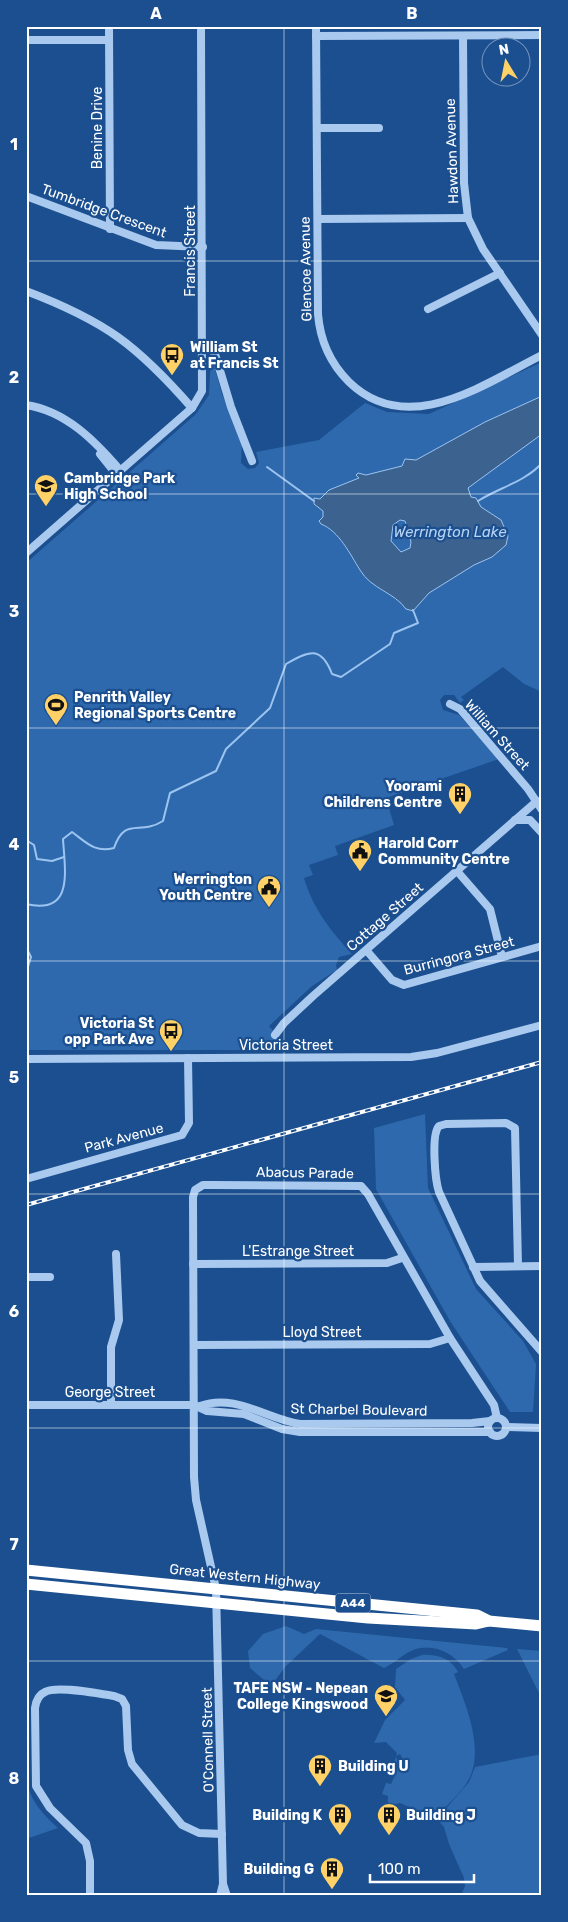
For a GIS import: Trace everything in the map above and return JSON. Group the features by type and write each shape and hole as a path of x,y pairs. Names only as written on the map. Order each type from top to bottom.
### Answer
{"highway":[{"name":"Great Western Highway","path":"26,1570 368,1618 476,1624 489,1621 542,1626"},
{"name":"Great Western Highway","path":"26,1584 217,1596"}],"street":[{"name":"Benine Drive","path":"108,26 110,229"},
{"name":"Francis Street","path":"192,408 203,387 204,349 201,26"},
{"name":"Glencoe Avenue","path":"316,26 320,330 328,353 335,365 362,392 376,399 396,405 432,405 453,399 542,355"},
{"path":"316,36 542,35"},
{"name":"Hawdon Avenue","path":"463,36 464,183 468,218 480,243 542,335"},
{"path":"26,40 109,40"},
{"path":"317,128 379,128"},
{"name":"Tumbridge Crescent","path":"26,196 110,229 160,246 203,247"},
{"path":"318,219 468,218"},
{"path":"428,309 500,273"},
{"path":"26,291 74,310 112,332 146,357 192,408 26,553"},
{"path":"204,349 211,349 215,354 231,407 252,461"},
{"path":"26,405 62,416 78,427 118,472"},
{"name":"William Street","path":"450,704 460,708 537,801 542,810"},
{"name":"Cottage Street","path":"275,1035 284,1022 537,801"},
{"path":"514,820 530,820 542,833"},
{"path":"457,871 490,909 502,957"},
{"name":"Burringora Street","path":"367,951 392,980 404,985 542,946"},
{"name":"Victoria Street","path":"26,1059 411,1057 437,1053 542,1025"},
{"name":"Park Avenue","path":"26,1178 182,1135 189,1123 188,1058"},
{"path":"518,1266 515,1128 506,1123 444,1124 437,1127 435,1134 437,1187 473,1267 483,1285 541,1349"},
{"name":"Abacus Parade","path":"197,1406 194,1345 193,1198 199,1187 211,1184 357,1184 368,1194 402,1258 450,1338 489,1396 496,1410 494,1419"},
{"path":"111,1404 111,1347 119,1320 116,1254"},
{"name":"L'Estrange Street","path":"193,1264 387,1263 402,1258"},
{"path":"473,1267 542,1266"},
{"path":"26,1277 50,1277"},
{"name":"Lloyd Street","path":"194,1345 430,1344 450,1338"},
{"name":"St Charbel Boulevard","path":"197,1406 217,1403 245,1406 284,1421 300,1424 472,1423 494,1419"},
{"name":"George Street","path":"26,1405 197,1406"},
{"name":"St Charbel Boulevard","path":"197,1406 207,1411 244,1414 282,1428 300,1432 490,1432"},
{"name":"O'Connell Street","path":"197,1406 194,1477 196,1500 217,1596 223,1884 220,1896"},
{"path":"494,1419 503,1420 506,1427 505,1433 500,1436 494,1436 488,1428 494,1419"},
{"path":"506,1427 542,1428"},
{"path":"90,1896 90,1861 86,1843 50,1808 36,1786 34,1708 38,1698 45,1692 56,1690 114,1696 122,1699 126,1706 128,1750 132,1764 182,1825 199,1833 222,1834"},
{"name":"O'Connell Street","path":"223,1884 227,1896"}],"shaded area":[{"path":"211,355 222,394 242,443 241,463 248,469 255,468 259,463 256,452 319,440 365,403 387,412 429,414 542,362 542,692 524,684 503,667 461,697 464,700 460,703 454,695 444,695 440,700 443,710 459,715 499,759 386,798 394,825 335,846 338,855 309,865 313,875 304,878 312,900 330,928 352,954 339,957 336,965 337,970 312,986 269,1026 281,1040 270,1050 26,1050 26,563 196,414 209,395"},
{"path":"425,1114 428,1188 476,1289 523,1341 536,1364 533,1412 510,1412 450,1321 376,1189 374,1128"},
{"path":"286,1626 304,1634 316,1629 507,1648 508,1650 464,1669 448,1653 434,1648 419,1648 384,1668 320,1634 285,1667 271,1686 250,1668 248,1651 263,1634"},
{"path":"517,1649 542,1651 542,1713 539,1693"},
{"path":"422,1655 433,1655 443,1658 455,1667 458,1672 454,1674 468,1711 474,1738 474,1765 470,1777 459,1793 435,1818 400,1803 388,1806 388,1796 382,1794 386,1783 391,1784 397,1771 395,1770 396,1765 393,1765 396,1757 398,1761 402,1758 400,1754 396,1756 397,1753 386,1742 374,1743 385,1720 405,1700 395,1687 396,1669 411,1659"},
{"path":"542,1754 542,1896 461,1896 465,1886 464,1878 449,1844 444,1827 437,1819 469,1782 475,1767"},
{"path":"26,1774 29,1791 36,1804 58,1828 26,1839"}],"water":[{"name":"Werrington Lake","path":"542,396 542,434 468,488 471,497 476,498 481,507 501,520 508,536 506,545 492,557 474,565 429,593 413,611 406,609 395,598 370,582 339,537 321,524 319,521 323,517 323,511 314,504 314,498 320,499 329,490 359,478 356,475 358,473 366,475 402,466 405,459 416,460 485,422","holes":["400,520 405,521 411,542 410,548 401,552 391,541 393,525"]}],"waterway":[{"path":"478,501 520,480 542,463"},
{"path":"267,467 314,501"},
{"path":"26,904 41,906 52,903 59,897 65,877 63,839 72,832 96,848 107,849 114,848 118,838 128,829 147,827 163,821 170,793 216,771 226,749 270,708 286,664 301,656 314,653 323,658 332,674 341,677 390,644 394,633 418,623 413,610"},
{"path":"26,840 34,845 37,859 52,861 64,857"},
{"path":"26,947 31,957 26,973"}],"railway":[{"path":"26,1205 542,1062"}],"place":[{"name":"William St at Francis St","path":"172,376"},
{"name":"Cambridge Park High School","path":"46,507"},
{"name":"Penrith Valley Regional Sports Centre","path":"56,726"},
{"name":"Yoorami Childrens Centre","path":"460,815"},
{"name":"Harold Corr Community Centre","path":"360,872"},
{"name":"Werrington Youth Centre","path":"269,908"},
{"name":"Victoria St opp Park Ave","path":"171,1052"},
{"name":"TAFE NSW - Nepean College Kingswood","path":"386,1717"},
{"name":"Building U","path":"320,1787"},
{"name":"Building K","path":"340,1836"},
{"name":"Building J","path":"389,1836"},
{"name":"Building G","path":"332,1890"}]}
